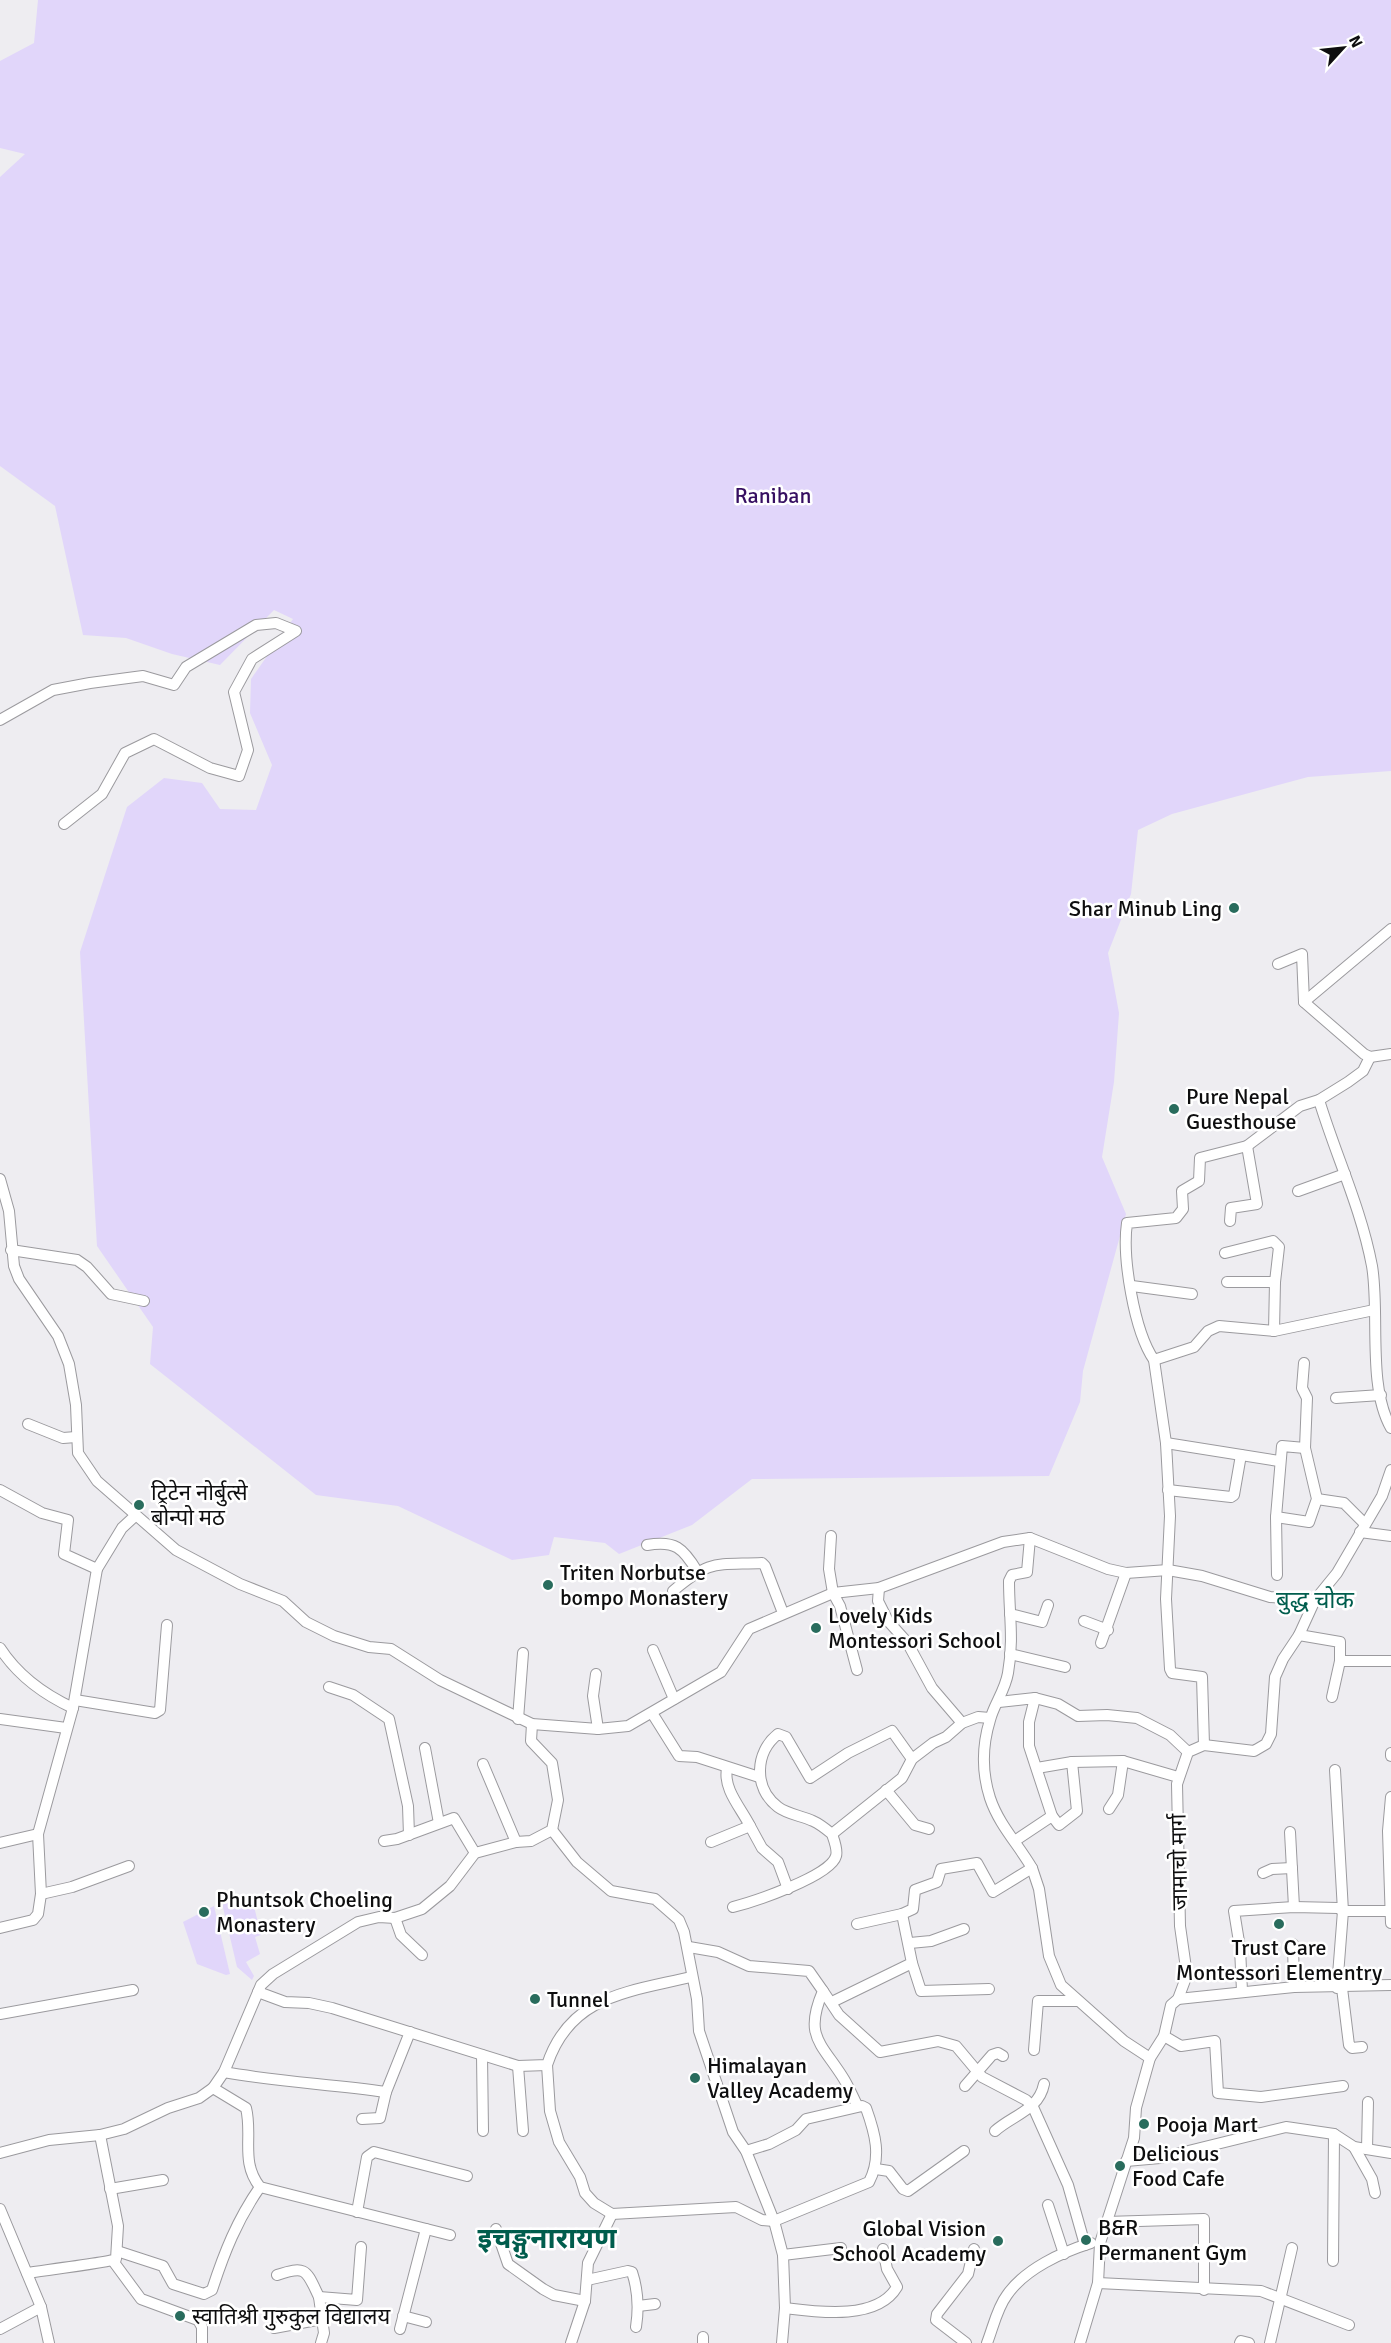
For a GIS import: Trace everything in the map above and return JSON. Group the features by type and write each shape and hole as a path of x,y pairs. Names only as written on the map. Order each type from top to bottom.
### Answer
{"street":[{"path":"0,720 53,690 144,676 174,685 186,667 256,625 276,623 296,631 252,659 234,692 248,750 239,776 210,768 154,739 124,753 102,794 64,824"},
{"path":"1304,1002 1391,929"},
{"path":"1278,964 1302,954 1304,1002 1370,1057 1391,1054"},
{"path":"1204,1745 1202,1677 1172,1673 1170,1670 1166,1599 1168,1490 1166,1443 1154,1360 1147,1349 1134,1309 1125,1236 1127,1223 1176,1218 1183,1209 1182,1191 1199,1181 1200,1158 1247,1146 1300,1106 1319,1100 1363,1071 1370,1057"},
{"path":"1319,1100 1364,1227 1376,1296 1374,1310 1381,1395 1384,1415 1391,1428"},
{"path":"1230,1221 1231,1208 1257,1204 1247,1146"},
{"path":"1298,1191 1346,1174"},
{"path":"0,1179 11,1250 19,1279 58,1336 69,1364 76,1405 78,1453 90,1473 135,1516 176,1550 240,1584 283,1601 306,1622 357,1644 391,1649 440,1680 532,1724 598,1729 628,1726 721,1672 749,1629 833,1593 879,1588 956,1557 1003,1542 1030,1538 1108,1569 1126,1573 1168,1570 1202,1576 1270,1597 1315,1600"},
{"path":"1225,1253 1273,1241 1279,1247 1275,1282 1274,1331"},
{"path":"11,1250 77,1260 87,1267 111,1294 144,1301"},
{"path":"1227,1282 1275,1282"},
{"path":"1132,1286 1192,1294"},
{"path":"1154,1360 1194,1347 1208,1331 1219,1326 1274,1331 1374,1310"},
{"path":"1276,1517 1309,1522 1317,1499 1305,1448 1307,1398 1302,1388 1304,1363"},
{"path":"1336,1398 1381,1395"},
{"path":"28,1424 63,1438 76,1437"},
{"path":"1166,1443 1279,1461"},
{"path":"1277,1575 1276,1517 1279,1461 1283,1445 1305,1448"},
{"path":"1168,1490 1231,1497 1234,1495 1241,1455"},
{"path":"999,1702 1035,1698 1058,1704 1078,1716 1137,1718 1170,1735 1188,1752 1204,1745 1254,1751 1266,1744 1271,1734 1275,1677 1299,1635 1315,1600 1337,1572 1363,1528 1386,1497 1391,1470"},
{"path":"0,1490 42,1513 68,1520 64,1554 97,1569"},
{"path":"1317,1499 1344,1503 1363,1528 1391,1536"},
{"path":"0,1928 37,1917 41,1894 38,1834 74,1704 97,1569 122,1528 135,1516"},
{"path":"831,1536 829,1569 833,1593 840,1606 857,1670"},
{"path":"1030,1538 1027,1572 1012,1575 1009,1581 1013,1630 1008,1675 999,1702 990,1718 983,1767 990,1798 1007,1834 1016,1840 1032,1868 1039,1889 1049,1956 1061,1985 1124,2041 1150,2058"},
{"path":"647,1545 664,1542 674,1545 687,1554 697,1571"},
{"path":"674,1591 697,1571 720,1563 762,1563 783,1613"},
{"path":"1101,1643 1108,1630 1126,1573"},
{"path":"879,1588 878,1601 888,1621 907,1642 932,1688 962,1723"},
{"path":"1010,1614 1042,1622 1048,1605"},
{"path":"1084,1621 1108,1630"},
{"path":"0,1648 12,1666 48,1696 74,1704 154,1713 160,1710 167,1625"},
{"path":"1299,1635 1341,1642 1340,1661 1332,1698"},
{"path":"653,1650 674,1699"},
{"path":"518,1719 523,1653"},
{"path":"1010,1654 1065,1667"},
{"path":"1340,1661 1391,1661"},
{"path":"596,1674 593,1696 598,1729"},
{"path":"329,1687 353,1695 389,1719 408,1806 409,1835"},
{"path":"1035,1698 1029,1722 1029,1746 1052,1816 1059,1825 1077,1811 1072,1762"},
{"path":"652,1713 679,1756 697,1757 759,1777"},
{"path":"832,1834 902,1778 912,1759 946,1737 962,1723 978,1717 990,1718"},
{"path":"0,1719 66,1728"},
{"path":"532,1724 531,1741 552,1763 558,1800 552,1830 577,1862 611,1891 655,1899 679,1920 689,1947 691,1977 698,1999 699,2031 733,2132 746,2151 774,2221 783,2255 785,2308 782,2343"},
{"path":"733,1907 788,1888 836,1860 837,1853 832,1834 814,1821 777,1807 759,1777 762,1755 770,1740 778,1734 786,1737 810,1779 848,1753 892,1731 912,1759"},
{"path":"425,1748 439,1823"},
{"name":"जामाचो मार्ग","path":"1080,2343 1098,2283 1101,2240 1134,2138 1136,2108 1150,2058 1164,2036 1171,2005 1178,2000 1187,1976 1180,1926 1178,1777 1188,1752"},
{"path":"1037,1768 1072,1762 1123,1761 1178,1777"},
{"path":"1109,1809 1118,1796 1123,1761"},
{"path":"483,1764 516,1842"},
{"path":"727,1768 725,1778 728,1785 762,1848 778,1862 788,1888"},
{"path":"1335,1770 1342,1911 1339,1988 1349,2045 1352,2048 1362,2047"},
{"path":"886,1790 915,1825 929,1829"},
{"path":"1391,1797 1388,1831 1391,1923"},
{"path":"1016,1840 1052,1816"},
{"path":"384,1841 409,1835 454,1818 475,1853"},
{"path":"711,1842 750,1826"},
{"path":"0,2153 49,2140 100,2135 124,2129 168,2108 199,2098 213,2088 224,2072 258,1992 273,1974 358,1922 379,1917 395,1918 422,1909 450,1886 475,1853 516,1842 531,1841 552,1830"},
{"path":"1290,1832 1294,1907"},
{"path":"0,1843 38,1834"},
{"path":"857,1924 902,1914 914,1908 915,1890 937,1882 941,1869 977,1863 993,1892 1032,1868"},
{"path":"41,1894 72,1887 129,1866"},
{"path":"1263,1873 1272,1869 1292,1868"},
{"path":"1242,1991 1240,1948 1234,1911 1294,1907 1338,1908 1342,1911 1390,1911"},
{"path":"902,1914 910,1943 912,1963 921,1991 989,1989"},
{"path":"395,1918 401,1935 422,1955"},
{"path":"910,1943 931,1941 963,1929"},
{"path":"1293,1944 1294,1987"},
{"path":"689,1947 718,1952 749,1966 809,1971 839,2015 880,2052 938,2041 956,2046 977,2072 1033,2107 1068,2185 1085,2245"},
{"path":"832,2002 912,1963"},
{"path":"691,1977 605,1998 572,2021 553,2045 546,2065 550,2111 559,2142 580,2177 585,2193 594,2203 612,2214 736,2207 762,2220 774,2221 870,2182 876,2169 877,2143 866,2108 857,2105 806,2119 796,2130 769,2144 746,2151"},
{"path":"1178,2000 1242,1991 1294,1987 1339,1988 1391,1985"},
{"path":"0,2014 134,1990"},
{"path":"823,1991 815,2009 816,2039 842,2075 857,2105"},
{"path":"258,1992 285,2002 309,2003 333,2008 518,2066 546,2065"},
{"path":"1034,2049 1038,2001 1078,2001"},
{"path":"362,2119 380,2118 386,2092 410,2032"},
{"path":"1164,2036 1181,2046 1215,2041 1218,2093 1261,2097 1343,2086"},
{"path":"965,2086 995,2053 1003,2056"},
{"path":"482,2055 483,2131"},
{"path":"518,2066 523,2131"},
{"path":"224,2072 274,2081 325,2083 386,2092"},
{"path":"995,2131 1006,2121 1033,2107 1042,2093 1044,2084"},
{"path":"213,2088 246,2108 250,2122 247,2155 249,2168 260,2187 450,2235"},
{"path":"1367,2148 1368,2102"},
{"path":"1126,2161 1160,2158 1286,2127 1334,2134 1354,2147 1372,2179 1375,2193"},
{"path":"1333,2261 1334,2134"},
{"path":"100,2135 118,2226 115,2256 141,2299 198,2319 202,2327 202,2343"},
{"path":"1354,2147 1391,2153"},
{"path":"876,2169 889,2171 903,2189 908,2191 964,2151"},
{"path":"357,2212 367,2157 374,2152 467,2176"},
{"path":"110,2189 163,2180"},
{"path":"27,2273 115,2256 163,2266 173,2284 204,2295 212,2290 231,2235 260,2187"},
{"path":"1048,2205 1064,2254"},
{"path":"0,2209 41,2307 49,2343"},
{"path":"572,2343 585,2301 588,2263 612,2214"},
{"path":"1106,2222 1204,2219 1204,2290"},
{"path":"400,2329 426,2229"},
{"path":"496,2229 508,2264 549,2292 585,2301"},
{"path":"987,2343 1006,2296 1027,2276 1064,2254 1101,2240"},
{"path":"319,2297 357,2300 361,2247"},
{"path":"783,2255 841,2248"},
{"path":"1270,2343 1292,2248"},
{"path":"785,2308 829,2314 874,2307 893,2295 897,2287 887,2270 883,2249"},
{"path":"966,2343 936,2320 968,2274 974,2249"},
{"path":"276,2275 300,2269 305,2271 319,2297 324,2333 321,2343"},
{"path":"587,2280 631,2271 636,2286 638,2306 636,2327"},
{"path":"1098,2283 1261,2291 1349,2325"},
{"path":"638,2306 655,2304"},
{"path":"0,2329 41,2307"},
{"path":"403,2316 426,2322"},
{"path":"274,2328 322,2319"},
{"path":"1240,2343 1241,2341 1249,2343"}],"green space":[{"name":"Raniban","path":"38,0 1391,0 1391,771 1308,777 1172,814 1138,830 1131,894 1108,953 1119,1013 1114,1082 1102,1157 1126,1214 1083,1371 1080,1402 1049,1476 752,1479 692,1525 619,1554 605,1543 554,1537 549,1555 512,1560 398,1506 316,1495 150,1364 153,1327 97,1246 80,952 127,807 164,778 202,783 220,809 256,810 272,765 250,713 251,679 293,619 274,610 220,665 172,654 126,638 83,635 55,506 0,466 0,177 25,154 0,148 0,61 34,43"},
{"path":"252,1898 261,1935 255,1937 260,1954 246,1962 254,1976 252,1980 237,1967 222,1903"},
{"path":"214,1906 230,1974 226,1975 197,1964 183,1922"}],"place":[{"name":"Shar Minub Ling","path":"1234,908"},
{"name":"Pure Nepal Guesthouse","path":"1174,1109"},
{"name":"ट्रिटेन नोर्बुत्से बोन्पो मठ","path":"139,1505"},
{"name":"Triten Norbutse bompo Monastery","path":"548,1585"},
{"name":"Lovely Kids Montessori School","path":"816,1628"},
{"name":"Phuntsok Choeling Monastery","path":"204,1912"},
{"name":"Trust Care Montessori Elementry","path":"1279,1924"},
{"name":"Tunnel","path":"535,1999"},
{"name":"Himalayan Valley Academy","path":"695,2078"},
{"name":"Pooja Mart","path":"1144,2124"},
{"name":"Delicious Food Cafe","path":"1120,2166"},
{"name":"B&R Permanent Gym","path":"1086,2240"},
{"name":"Global Vision School Academy","path":"998,2241"},
{"name":"स्वातिश्री गुरुकुल विद्यालय","path":"180,2316"}],"district":[{"name":"बुद्ध चोक","path":"1315,1600"},
{"name":"इचङ्गुनारायण","path":"547,2239"}]}
